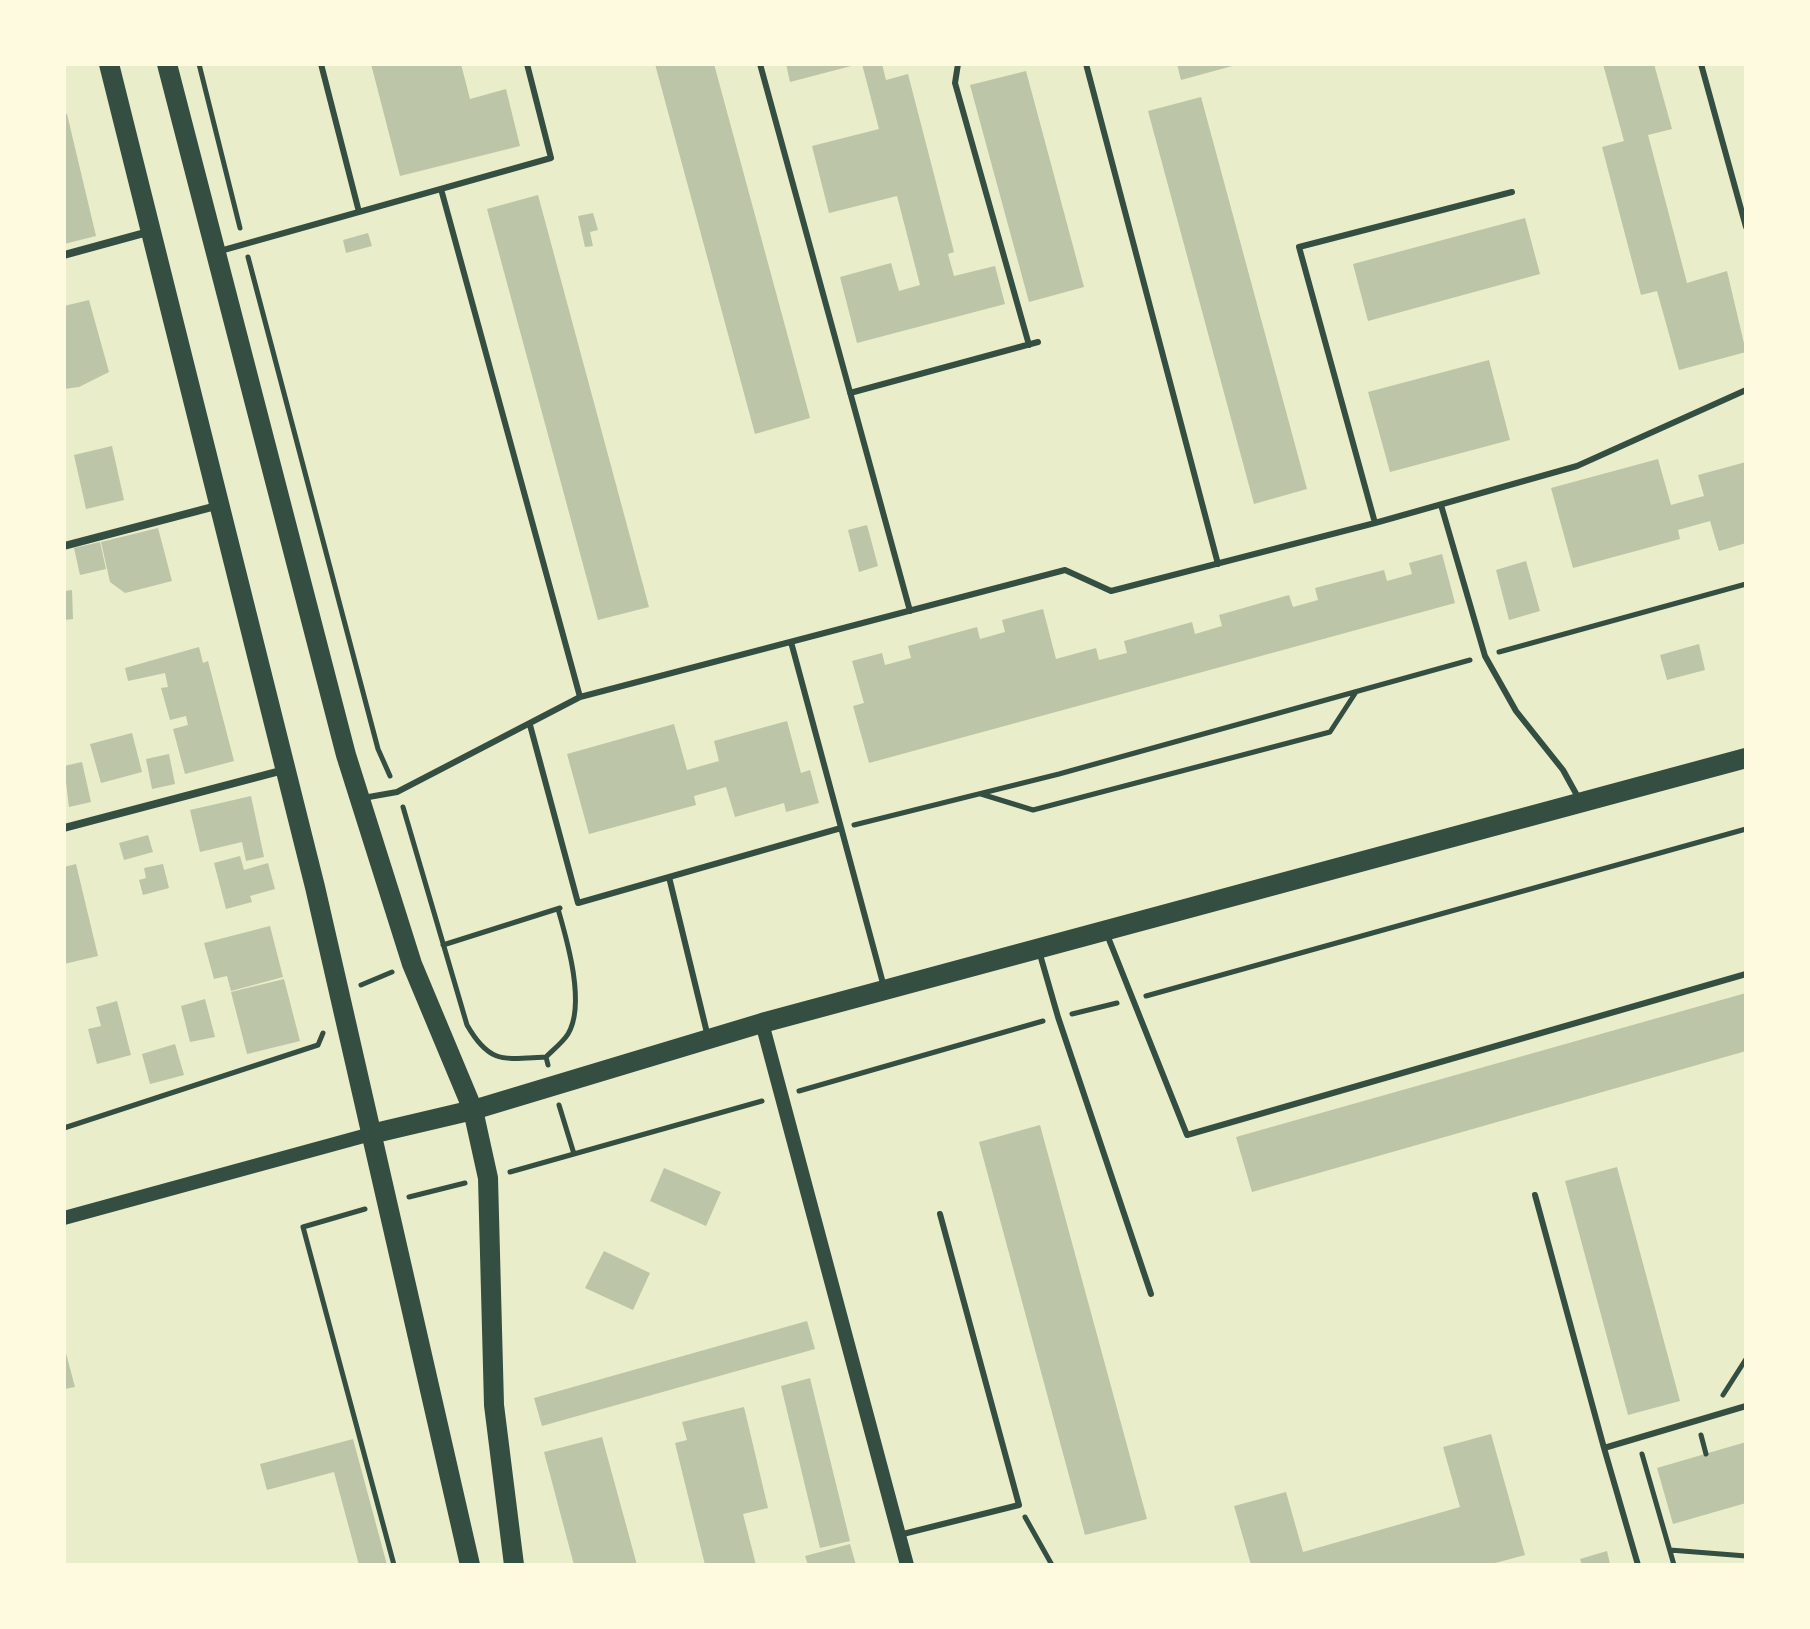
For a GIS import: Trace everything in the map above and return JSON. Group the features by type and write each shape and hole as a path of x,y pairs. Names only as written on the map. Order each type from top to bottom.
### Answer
{"main road":[{"path":"109,64 286,770 470,1565"},
{"path":"167,64 360,799 412,964 473,1110 488,1178 494,1405 514,1565"},
{"path":"371,1134 473,1110 762,1023 1746,758"}],"street":[{"path":"64,255 152,231"},
{"path":"64,546 221,505"},
{"path":"64,828 286,770"},
{"path":"762,1023 907,1565"},
{"path":"64,1218 371,1134"}],"lane":[{"path":"321,64 359,212"},
{"path":"216,252 551,158 527,64"},
{"path":"760,64 910,611"},
{"path":"958,64 955,83 1029,345"},
{"path":"1086,64 1218,564"},
{"path":"1701,64 1746,227"},
{"path":"441,189 580,697"},
{"path":"1375,523 1299,247 1512,192"},
{"path":"850,393 1038,342"},
{"path":"360,799 397,792 580,697 1065,570 1111,591 1375,523 1577,466 1746,390"},
{"path":"1441,505 1485,656 1516,711 1563,770 1581,802"},
{"path":"791,642 885,990"},
{"path":"530,725 578,903 841,828"},
{"path":"669,877 708,1040"},
{"path":"1106,932 1136,999 1187,1135 1746,974"},
{"path":"1039,950 1058,1017 1151,1294"},
{"path":"1535,1195 1638,1565"},
{"path":"899,1535 1019,1505 940,1214"},
{"path":"1604,1448 1746,1406"}],"path":[{"path":"199,64 378,749 397,792 467,1025 480,1048 505,1059 546,1057 569,1032 575,996 570,948 558,909"},
{"path":"841,828 1356,692 1746,584"},
{"path":"980,793 1033,810 1330,732 1356,692"},
{"path":"394,1565 303,1227 1746,829"},
{"path":"443,945 578,903"},
{"path":"64,1128 318,1045 339,994 412,964"},
{"path":"546,1057 574,1154"},
{"path":"1710,1417 1746,1359"},
{"path":"1637,1438 1674,1565"},
{"path":"1019,1505 1052,1565"},
{"path":"1670,1550 1746,1556"}],"building":[{"path":"371,64 461,64 470,99 506,89 520,146 400,176"},
{"path":"655,64 714,64 810,418 755,434"},
{"path":"786,64 855,64 855,65 790,82"},
{"path":"862,64 882,64 886,80 908,74 954,252 948,254 954,276 995,266 1005,304 857,343 840,277 891,263 899,291 920,285 897,196 829,213 812,146 879,129"},
{"path":"1177,64 1236,64 1236,65 1181,80"},
{"path":"1603,64 1654,64 1672,129 1648,135 1687,283 1727,271 1746,352 1679,370 1657,291 1641,295 1602,147 1624,141"},
{"path":"1026,71 1084,287 1029,302 970,85"},
{"path":"1201,97 1307,489 1254,504 1148,111"},
{"path":"67,114 96,236 64,244 64,115"},
{"path":"538,195 649,607 598,620 487,209"},
{"path":"593,213 598,230 590,232 593,246 585,247 578,216"},
{"path":"1525,218 1540,274 1368,321 1353,264"},
{"path":"368,233 372,246 346,253 343,240"},
{"path":"89,300 109,372 79,387 64,389 64,306"},
{"path":"1489,360 1510,440 1390,472 1368,392"},
{"path":"112,446 124,500 86,509 74,455"},
{"path":"1658,459 1671,505 1704,496 1698,475 1746,462 1746,543 1719,551 1710,521 1678,530 1680,539 1573,568 1551,488"},
{"path":"867,525 878,566 859,572 848,530"},
{"path":"158,528 172,581 125,593 110,582 101,542"},
{"path":"100,542 106,569 80,575 74,548"},
{"path":"1442,554 1455,603 869,763 853,706 864,703 852,661 882,653 885,665 911,658 908,646 977,627 980,639 1005,632 1002,620 1043,609 1056,659 1096,648 1099,660 1127,653 1124,641 1192,622 1195,634 1222,626 1219,615 1289,595 1293,607 1318,600 1315,588 1384,570 1387,581 1412,574 1409,563"},
{"path":"1526,561 1540,611 1509,620 1496,570"},
{"path":"72,590 73,619 64,620 64,591"},
{"path":"1699,644 1705,670 1667,680 1660,655"},
{"path":"199,647 203,663 208,661 234,761 185,774 173,729 188,725 186,716 170,720 161,688 168,687 165,673 128,681 125,668"},
{"path":"787,721 801,773 810,770 819,803 786,812 784,803 735,817 726,787 694,796 696,805 589,834 567,754 674,724 687,770 719,761 714,741"},
{"path":"132,733 142,772 101,783 90,744"},
{"path":"169,754 175,784 152,789 146,759"},
{"path":"82,762 91,802 69,807 64,766"},
{"path":"251,796 264,857 246,861 242,842 200,852 190,810"},
{"path":"148,835 153,852 124,860 119,843"},
{"path":"240,856 244,870 268,863 275,889 250,896 252,902 226,909 214,863"},
{"path":"76,864 98,956 64,964 64,867"},
{"path":"163,864 169,888 143,895 139,880 146,878 144,868"},
{"path":"270,926 283,977 231,991 227,976 214,979 204,943"},
{"path":"284,979 300,1041 247,1054 231,992"},
{"path":"1746,993 1746,1051 1252,1192 1236,1137"},
{"path":"205,999 215,1037 190,1042 181,1006"},
{"path":"117,1001 131,1055 97,1064 88,1029 101,1026 96,1007"},
{"path":"175,1044 184,1075 150,1084 142,1054"},
{"path":"1040,1125 1147,1519 1085,1535 979,1142"},
{"path":"1617,1167 1680,1401 1628,1415 1565,1181"},
{"path":"664,1168 721,1192 706,1226 650,1201"},
{"path":"604,1251 650,1273 633,1310 585,1288"},
{"path":"807,1321 815,1349 542,1426 534,1398"},
{"path":"64,1346 75,1387 64,1389"},
{"path":"810,1378 850,1541 820,1548 781,1386"},
{"path":"744,1407 768,1508 743,1514 756,1565 705,1565 675,1443 687,1440 682,1422"},
{"path":"1491,1434 1525,1555 1488,1565 1251,1565 1234,1506 1286,1492 1303,1552 1460,1507 1443,1447"},
{"path":"602,1437 637,1565 574,1565 544,1452"},
{"path":"353,1439 387,1565 359,1565 334,1472 267,1490 260,1464"},
{"path":"1746,1442 1746,1503 1673,1524 1657,1468"},
{"path":"850,1544 856,1565 808,1565 805,1556"},
{"path":"1607,1551 1610,1564 1582,1565 1580,1559"}]}
